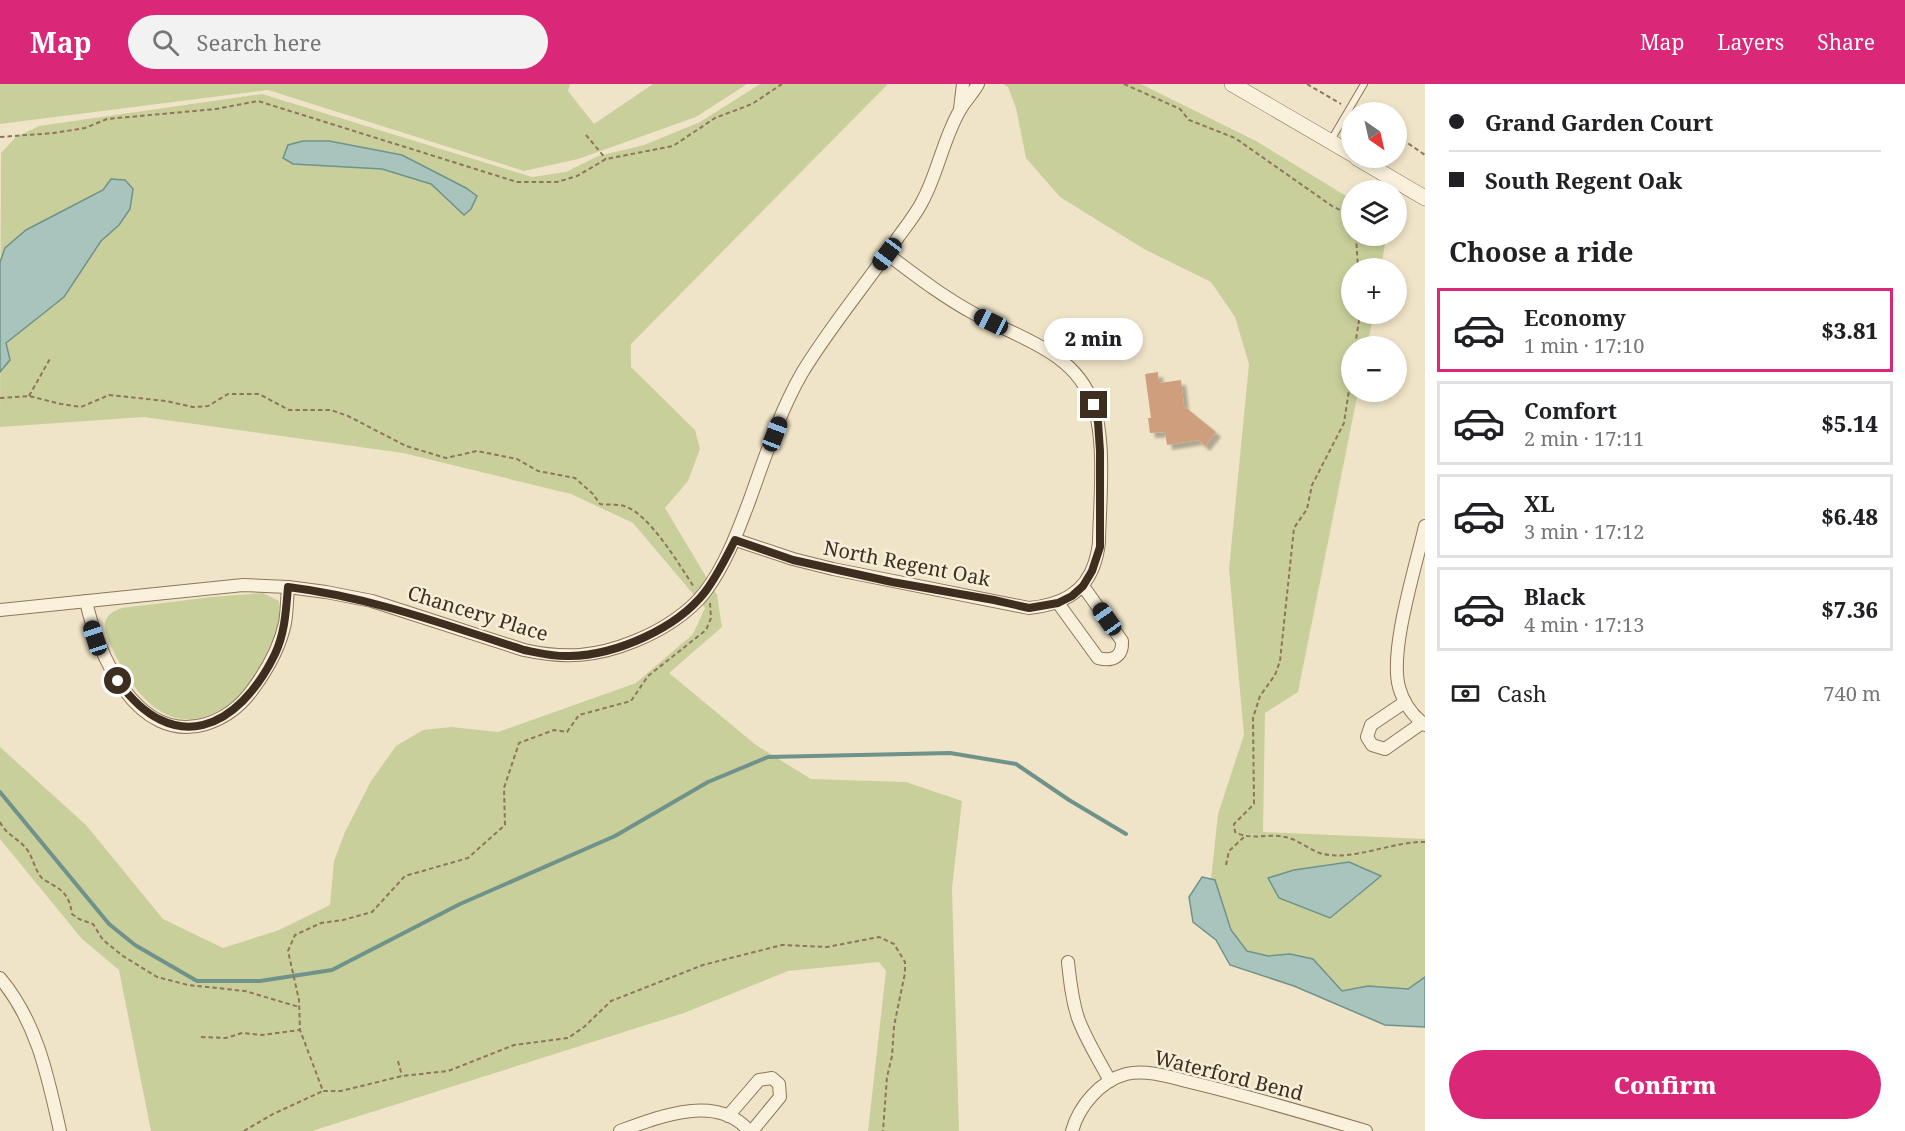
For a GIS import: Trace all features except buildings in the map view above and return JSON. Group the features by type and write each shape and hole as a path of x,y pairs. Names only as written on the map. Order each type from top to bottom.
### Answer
{"street":[{"name":"Chancery Place","path":"960,111 963,84"},
{"name":"Chancery Place","path":"0,610 243,585 288,587 372,601 524,650 547,655 569,657 605,651 641,639 673,621 703,594 735,540 783,413 801,375 828,332 887,254 922,202 960,111 978,84"},
{"path":"1232,84 1341,148"},
{"path":"1374,168 1425,198"},
{"path":"887,254 932,288 974,314 1064,360 1082,380 1094,405 1100,451 1100,547 1092,571 1083,586 1122,641 1122,650 1118,656 1111,660 1098,658 1058,603"},
{"path":"1405,702 1371,725 1367,737 1372,745 1385,749 1424,724 1405,702 1399,687 1397,669 1398,649 1406,607 1425,526"},
{"name":"North Regent Oak","path":"735,540 793,560 892,582 1029,608 1058,603 1072,596 1083,586"},
{"path":"86,601 93,629 105,660 133,700 160,721 178,726 197,727 231,712 260,680 275,653 285,624 288,587"},
{"path":"1068,962 1072,997 1085,1037 1110,1081"},
{"path":"0,978 15,998 37,1041 60,1131"},
{"name":"Waterford Bend","path":"1072,1131 1076,1116 1087,1101 1110,1081 1126,1074 1144,1073 1233,1092 1366,1131"},
{"path":"620,1131 679,1112 702,1110 739,1120 751,1131 780,1097 779,1084 772,1078 759,1080 728,1116"}],"lane":[{"path":"1354,102 1364,84"},
{"path":"1330,141 1341,123"}],"path":[{"path":"0,137 54,133 85,128 106,119 216,109 258,100 517,182 557,182 577,176 606,159 673,146 715,118 752,104 782,84"},
{"path":"1124,84 1180,109 1189,120 1235,138 1341,210"},
{"path":"1307,84 1341,103"},
{"path":"586,135 606,159"},
{"path":"1407,143 1425,155"},
{"path":"29,396 51,357"},
{"path":"0,398 29,396 61,404 81,406 109,395 165,401 193,407 208,406 228,394 260,394 290,410 331,410 348,416 406,446 446,458 477,451 517,459 538,471 575,478 600,504 625,506 638,514 673,552 694,587 710,599 711,618 706,630 648,676 631,701 579,715 567,732 554,730 519,743 504,788 505,825 468,858 405,876 372,912 321,923 295,935 288,951 293,964 299,1000 300,1030 323,1091"},
{"path":"1347,402 1344,423 1312,485 1307,509 1294,528 1280,661 1275,675 1260,696 1253,718 1254,804 1234,824 1235,832 1244,837 1285,837 1323,854 1351,854 1412,842 1425,842"},
{"path":"0,822 3,829 23,845 32,856 37,871 43,879 57,887 69,898 72,914 79,920 93,924 103,940 123,956 157,977 188,985 246,992 299,1007"},
{"path":"1226,865 1228,850 1244,837"},
{"path":"244,1131 273,1114 323,1091 341,1091 402,1076 448,1071 514,1045 568,1038 584,1027 610,1001 703,965 782,945 827,947 879,937 894,944 905,962 887,1077 883,1131"},
{"path":"201,1037 226,1038 242,1033 262,1035 300,1030"},
{"path":"398,1061 402,1076"}],"green space":[{"path":"0,84 570,84 568,91 594,124 653,84 747,84 696,117 578,159 524,171 268,90 0,124"},
{"path":"760,84 888,84 631,344 631,367 695,430 700,449 688,481 665,508 717,595 722,627 669,673 756,745 811,779 906,782 962,801 952,888 959,1131 868,1131 886,971 879,962 788,971 684,1013 312,1131 151,1131 119,970 82,939 0,839 0,747 86,825 163,919 223,948 279,930 330,905 334,861 345,832 371,781 396,746 423,730 451,727 498,732 636,683 693,634 705,608 633,523 571,494 403,453 144,417 0,427 1,153 16,137 39,126 262,94 532,177 566,172 598,156 644,145 700,122"},
{"path":"1003,84 1141,84 1256,141 1341,193 1341,246 1385,246 1383,258 1341,258 1341,324 1372,324 1369,336 1341,336 1341,402 1356,402 1298,692 1265,713 1263,832 1425,839 1425,998 1354,998 1242,964 1209,898 1218,814 1244,735 1229,569 1249,364 1235,317 1211,282 1144,249 1060,197 1026,158 1016,108 1008,87"},
{"path":"263,593 279,601 276,631 264,660 250,684 235,700 223,709 193,719 166,714 143,697 125,673 106,631 105,622 108,617 122,608"}],"water":[{"path":"303,141 329,141 402,155 477,196 471,209 464,215 431,184 382,169 293,164 283,158 288,145"},
{"path":"111,179 125,180 133,189 130,209 119,225 101,241 64,297 6,343 10,360 0,372 0,262 5,248 26,230 103,190"},
{"path":"1349,862 1381,876 1330,918 1279,898 1268,878 1294,870"},
{"path":"1202,877 1215,880 1231,930 1247,951 1268,956 1290,954 1313,959 1342,991 1368,986 1408,989 1425,977 1425,1027 1385,1025 1294,986 1230,965 1216,940 1193,922 1189,897"}],"waterway":[{"path":"0,792 109,924 135,945 197,981 260,981 332,970 460,904 615,836 708,782 768,757 950,753 1016,764 1069,800 1126,834"}],"route":[{"path":"118,681 145,712 160,721 178,726 197,727 217,720 231,712 247,697 260,680 275,653 285,624 288,587 372,601 524,650 547,655 569,657 605,651 641,639 673,621 703,594 713,581 735,540 793,560 892,582 1029,608 1044,607 1072,596 1083,586 1092,571 1100,547 1100,451 1094,405"}]}
